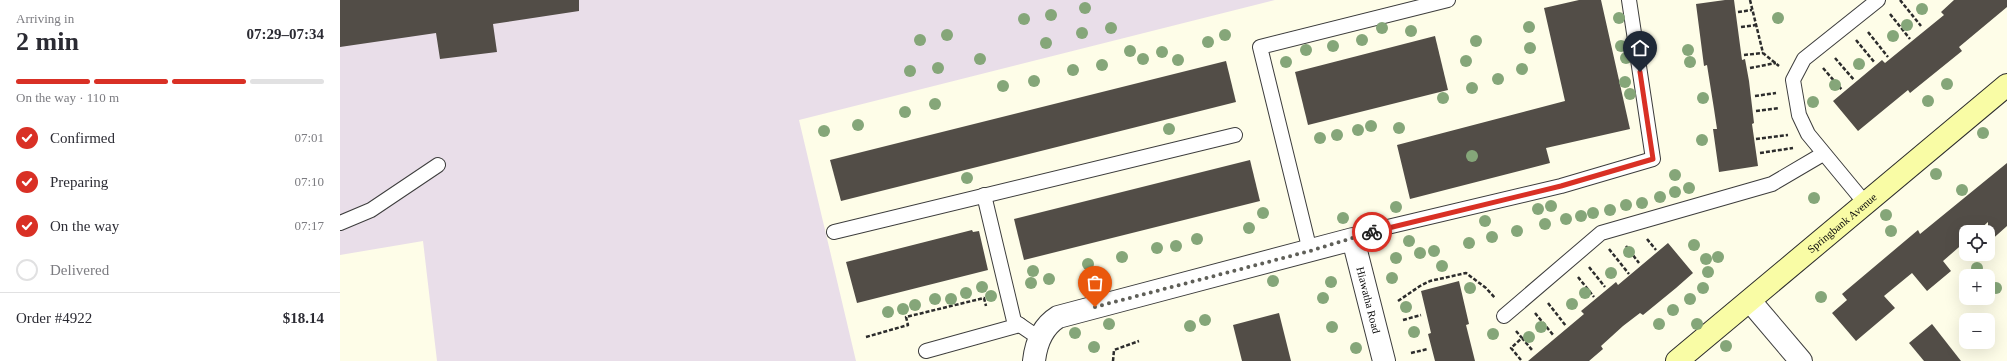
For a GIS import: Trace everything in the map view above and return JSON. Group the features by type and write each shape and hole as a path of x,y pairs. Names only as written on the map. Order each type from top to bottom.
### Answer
{"main road":[{"name":"Springbank Avenue","path":"1677,361 1750,301 1864,203 2007,85"}],"street":[{"path":"1034,361 1036,345 1039,338 1051,321 1064,315 1353,239"},
{"name":"Hiawatha Road","path":"1353,239 1384,361"},
{"path":"1750,301 1801,361"}],"lane":[{"path":"1310,251 1260,47 1448,0"},
{"path":"1353,239 1380,229 1561,186 1653,159 1629,0"},
{"path":"1864,203 1807,132 1799,115 1794,80 1804,59 1878,0"},
{"path":"834,232 1235,135"},
{"path":"1506,314 1601,232 1772,184 1820,150"},
{"path":"340,223 371,210 438,165"},
{"path":"984,195 1014,320 1039,338"},
{"path":"926,350 1020,324"}],"path":[{"path":"1750,0 1763,53 1794,80"},
{"path":"1878,0 1910,39"},
{"path":"1900,0 1921,26"},
{"path":"1738,12 1752,10"},
{"path":"1851,22 1888,57"},
{"path":"1851,22 1875,63"},
{"path":"1740,27 1756,25"},
{"path":"1823,44 1854,80"},
{"path":"1744,55 1763,53"},
{"path":"1811,54 1842,90"},
{"path":"1750,68 1776,63"},
{"path":"1756,139 1807,132"},
{"path":"1760,153 1820,150"},
{"path":"1598,236 1629,274"},
{"path":"1577,253 1605,287"},
{"path":"1566,263 1594,297"},
{"path":"1398,301 1430,281 1466,273 1486,288 1506,314"},
{"path":"1536,288 1566,326"},
{"path":"866,337 908,326 906,317 984,298 986,306"},
{"path":"1524,299 1554,336"},
{"path":"1403,320 1421,315"},
{"path":"1521,360 1511,348 1522,338 1532,350"},
{"path":"1113,361 1114,350 1138,341"},
{"path":"1411,353 1428,349"}],"shaded area":[{"path":"340,0 1275,0 799,120 856,361 437,361 423,241 340,255"}],"building":[{"path":"340,0 579,0 579,11 493,24 497,52 440,59 436,33 340,47"},
{"path":"1579,0 1601,0 1630,129 1546,148 1550,163 1410,199 1397,145 1565,101 1544,8"},
{"path":"1734,0 1742,60 1745,59 1749,81 1754,123 1752,124 1758,166 1719,172 1713,129 1717,129 1707,65 1704,66 1696,4"},
{"path":"1954,0 2007,0 2007,7 1959,47 1962,51 1910,93 1908,90 1858,131 1833,101 1882,60 1885,63 1944,15 1941,12"},
{"path":"1435,36 1448,90 1308,125 1295,72"},
{"path":"1226,61 1236,102 841,201 830,160"},
{"path":"1250,160 1260,201 1024,260 1014,219"},
{"path":"2007,163 2007,226 1995,237 1995,225 1988,225 1988,222 1985,225 1959,225 1959,247 1943,261 1951,271 1927,291 1912,273 1884,296 1895,308 1856,341 1832,313 1847,300 1842,294 1918,230 1920,234"},
{"path":"972,230 973,232 979,231 988,270 857,303 846,262"},
{"path":"1668,243 1693,273 1676,288 1643,315 1640,313 1623,326 1601,346 1603,349 1589,361 1528,361 1584,314 1581,311 1616,282 1618,285"},
{"path":"1459,281 1469,324 1466,325 1475,361 1435,361 1428,334 1431,333 1421,291"},
{"path":"1279,313 1291,361 1242,361 1233,325"},
{"path":"1932,324 1961,361 1924,361 1909,343"}],"way so far":[{"path":"1095,307 1310,251 1372,232"}],"route":[{"path":"1372,232 1561,186 1653,159 1640,72"}]}
